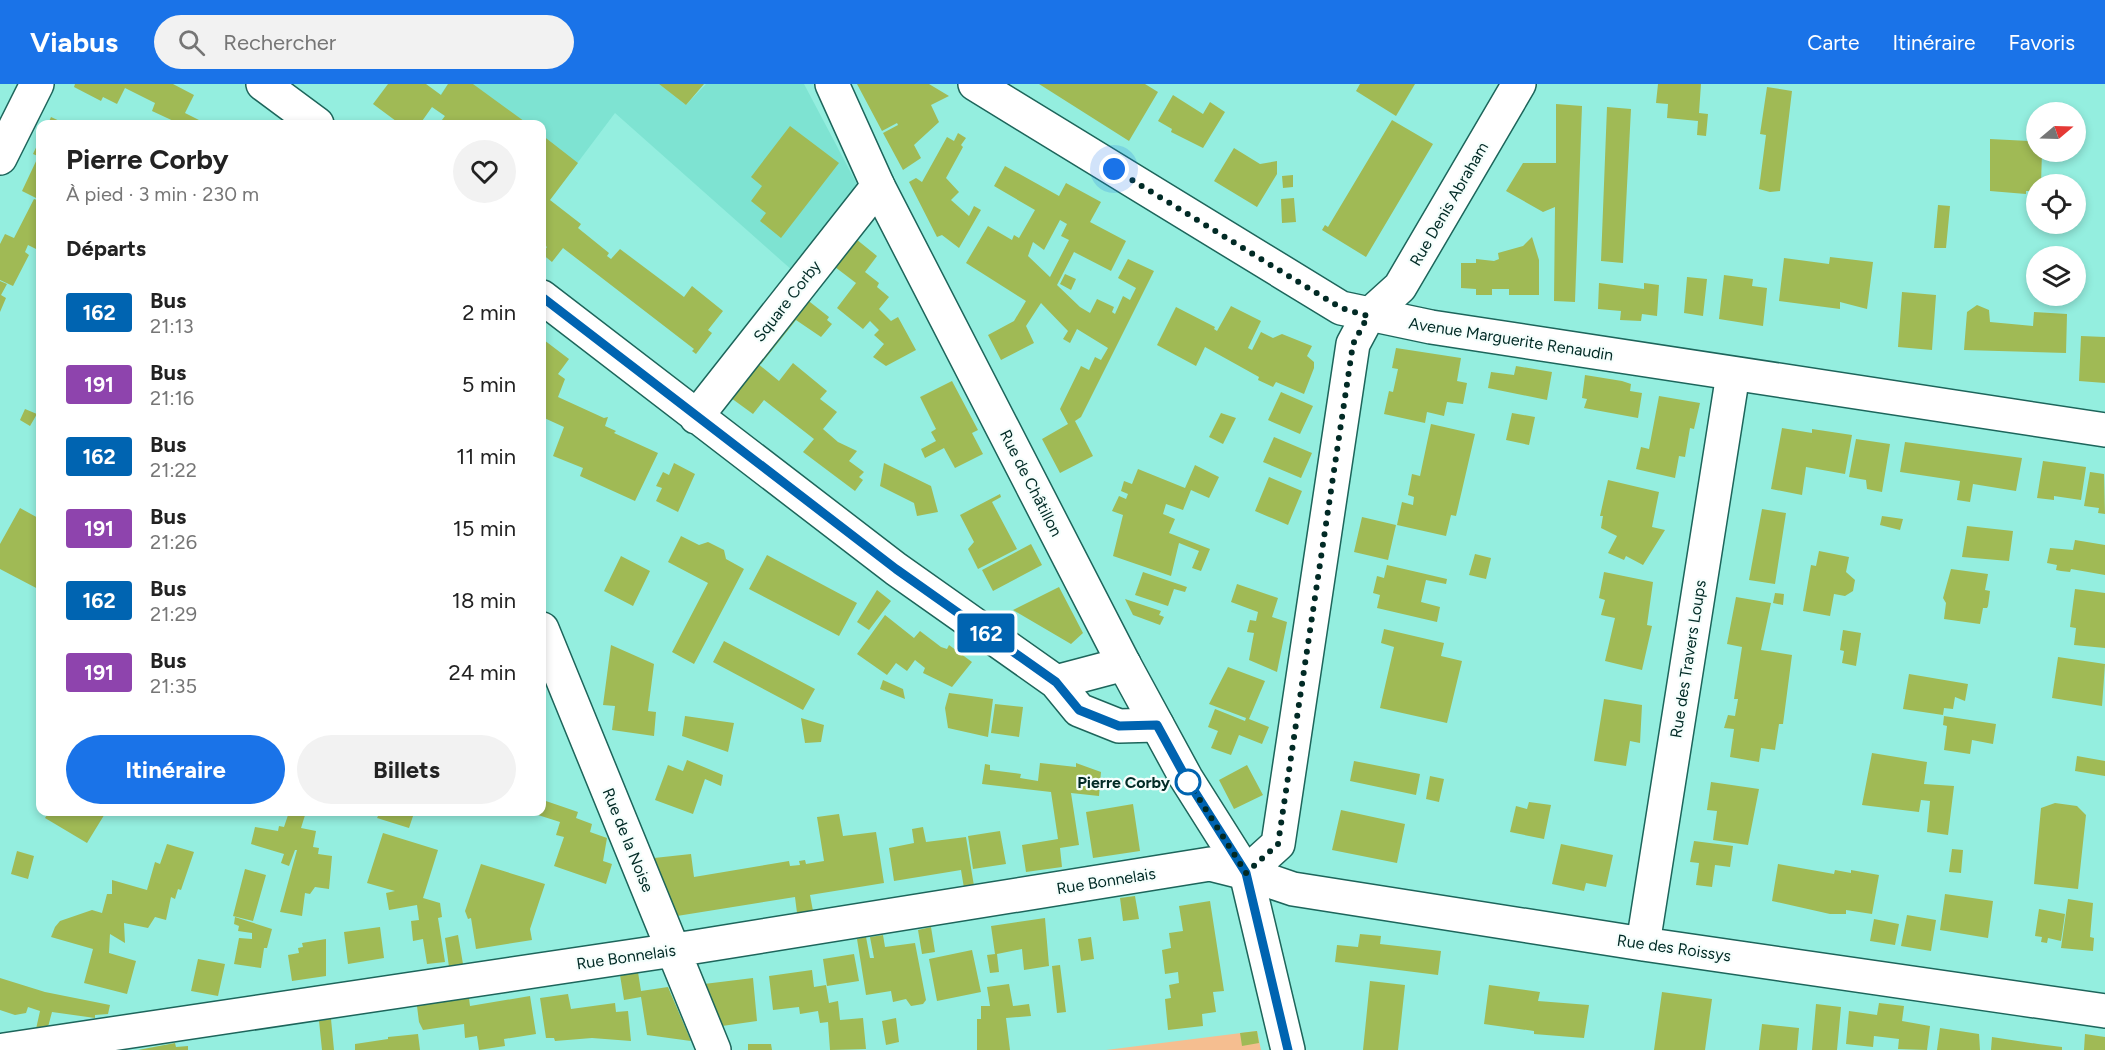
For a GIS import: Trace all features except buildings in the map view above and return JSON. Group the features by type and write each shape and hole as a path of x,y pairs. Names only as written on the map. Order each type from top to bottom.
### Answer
{"street":[{"path":"0,158 37,84"},
{"path":"263,84 312,120"},
{"name":"Rue de Châtillon","path":"832,84 878,186 1124,664 1186,778 1246,873 1288,1050"},
{"name":"Avenue Marguerite Renaudin","path":"975,84 1341,308 1368,316 2105,430"},
{"name":"Rue Denis Abraham","path":"1246,873 1278,844 1353,344 1368,316 1400,287 1519,84"},
{"name":"Square Corby","path":"696,417 878,186"},
{"path":"546,300 896,569 1056,682 1079,710 1119,726 1157,725"},
{"name":"Rue des Travers Loups","path":"1643,944 1733,374"},
{"name":"Rue de la Noise","path":"546,639 714,1050"},
{"path":"1056,682 1124,664"},
{"name":"Rue Bonnelais","path":"4,1050 673,950 1209,864 1246,873"},
{"name":"Rue des Roissys","path":"1246,873 1293,889 1643,944 2105,1011"}],"shaded area":[{"path":"448,84 659,84 686,105 706,84 804,84 868,205 802,279 615,113 546,205 546,120 442,120 445,116 432,107"},
{"path":"1257,1031 1261,1050 1106,1050"}],"bus line":[{"name":"162","path":"546,300 609,351 896,569 1056,682 1079,710 1119,726 1157,725 1186,778 1246,873 1288,1050"}],"place":[{"name":"Pierre Corby","path":"1188,782"}],"route":[{"path":"1114,169 1341,308 1368,316 1353,344 1278,844 1246,873 1186,778 1188,782"}]}
